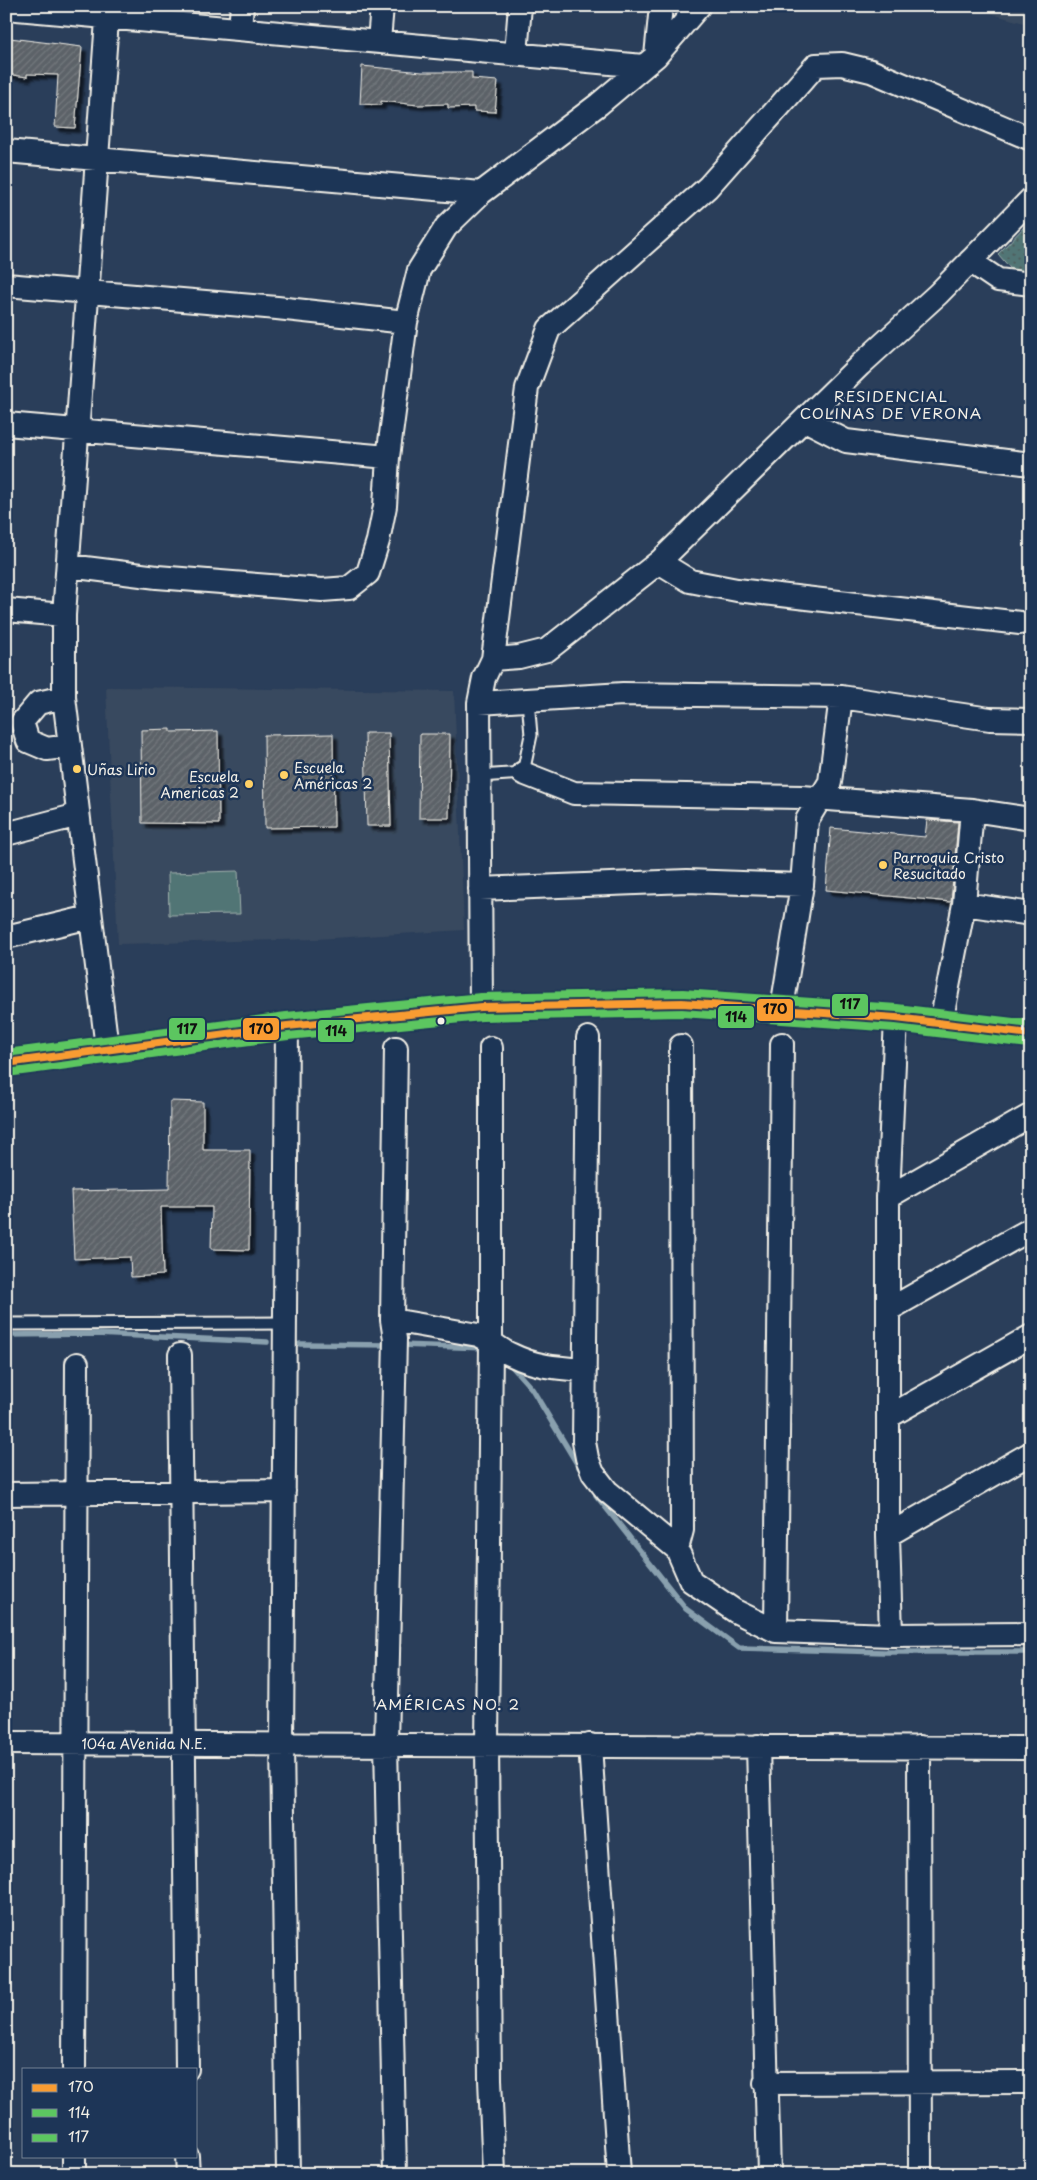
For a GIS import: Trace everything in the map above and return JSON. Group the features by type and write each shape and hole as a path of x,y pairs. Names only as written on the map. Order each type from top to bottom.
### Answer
{"street":[{"path":"379,41 382,6"},
{"path":"516,54 520,6"},
{"path":"650,61 661,6"},
{"path":"69,566 254,586 322,590 349,588 368,573 378,541 384,506 388,457 406,322 419,270 446,227 480,193 599,104 650,61 699,6"},
{"path":"6,8 241,17 379,41 516,54 650,61"},
{"path":"107,11 88,292 76,431 69,566 64,615 64,697 107,1048"},
{"path":"481,1006 479,703 484,678 493,659 527,388 549,329 708,187 816,65 842,64 871,71 1031,139"},
{"path":"6,151 480,193"},
{"path":"493,659 519,657 547,650 659,562 860,365 938,294 1031,199"},
{"path":"970,261 998,280 1031,284"},
{"path":"6,285 278,308 406,322"},
{"path":"805,420 846,441 1031,464"},
{"path":"6,424 388,457"},
{"path":"659,562 690,581 737,590 1020,623"},
{"path":"6,610 64,615"},
{"path":"479,703 623,694 841,697 990,718 1031,720"},
{"path":"64,697 38,703 22,722 15,734 47,749 70,746"},
{"path":"782,1008 802,885 807,820 830,782 841,697"},
{"path":"523,774 574,794 818,799 972,810 1031,819"},
{"path":"941,1022 964,904 972,810"},
{"path":"6,834 78,815"},
{"path":"480,889 687,881 802,885"},
{"path":"964,904 1031,914"},
{"path":"6,937 90,917"},
{"path":"6,1063 107,1048 286,1044 481,1006 682,1003 782,1008 941,1022 1031,1034"},
{"path":"891,1635 888,1534 888,1197 896,1018"},
{"path":"588,1038 584,1442 587,1458 593,1473 607,1491 677,1549 691,1581 735,1611 776,1631 891,1635 1031,1634"},
{"path":"286,1044 282,1743 288,2174"},
{"path":"776,1631 782,1044"},
{"path":"677,1549 682,1530 681,1046"},
{"path":"395,2174 386,1744 394,1361 396,1048"},
{"path":"491,1048 491,1342 487,1744 490,2079 494,2174"},
{"path":"888,1197 1031,1116"},
{"path":"888,1310 1031,1229"},
{"path":"393,1329 478,1335 510,1355 539,1366 585,1370"},
{"path":"888,1417 1031,1336"},
{"path":"180,1355 186,2068"},
{"path":"74,2068 77,1364"},
{"path":"888,1534 1031,1453"},
{"path":"6,1494 284,1491"},
{"name":"104a AVenida N.E.","path":"6,1743 1031,1748"},
{"path":"590,1745 619,2174"},
{"path":"758,1746 765,2082 769,2174"},
{"path":"920,1747 920,2174"},
{"path":"765,2082 1031,2082"},
{"path":"74,2158 74,2174"},
{"path":"187,2158 188,2174"}],"lane":[{"path":"480,776 523,774 531,736 528,700"},
{"path":"6,1324 285,1323"}],"shaded area":[{"path":"975,6 1031,6 1031,25 999,16"},
{"name":"Escuela Américas 2","path":"106,687 454,691 464,930 316,939 118,944"}],"green space":[{"path":"1031,220 1031,272 1011,269 998,254"},
{"path":"238,871 240,914 169,915 168,873"}],"building":[{"path":"10,38 82,47 75,128 55,127 58,75 27,74 27,77 6,74"},
{"path":"362,66 422,72 472,72 472,79 498,81 495,112 474,111 474,107 448,108 448,104 418,105 381,101 381,105 360,104"},
{"path":"171,729 171,732 218,731 219,824 142,823 141,730"},
{"path":"365,733 389,733 391,826 367,826"},
{"path":"333,734 334,827 265,828 264,735"},
{"path":"420,734 450,734 449,818 419,818"},
{"name":"Parroquia Cristo Resucitado","path":"927,820 958,822 951,902 826,890 831,828 925,837"},
{"path":"170,1101 203,1102 203,1150 250,1150 249,1250 211,1249 212,1207 161,1207 163,1275 131,1277 130,1257 74,1259 71,1191 169,1189"}],"waterway":[{"path":"6,1335 96,1334 267,1342"},
{"path":"300,1344 389,1345"},
{"path":"399,1345 487,1348"},
{"path":"508,1362 532,1389 582,1472"},
{"path":"596,1495 686,1609 739,1648 885,1652 1031,1652"}],"transit line":[{"name":"117","path":"6,1053 286,1016 481,997 683,993 897,1008 1031,1024"},
{"name":"170","path":"6,1063 287,1026 481,1007 682,1003 896,1018 1031,1034"},
{"name":"114","path":"7,1073 288,1036 482,1017 682,1013 895,1028 1029,1044"}],"place":[{"name":"Uñas Lirio","path":"77,769"},
{"name":"Escuela Américas 2","path":"284,775"},
{"name":"Escuela Americas 2","path":"249,784"},
{"name":"Parroquia Cristo Resucitado","path":"883,865"}],"district":[{"name":"RESIDENCIAL COLINAS DE VERONA","path":"891,404"},
{"name":"AMÉRICAS NO. 2","path":"448,1703"}]}
